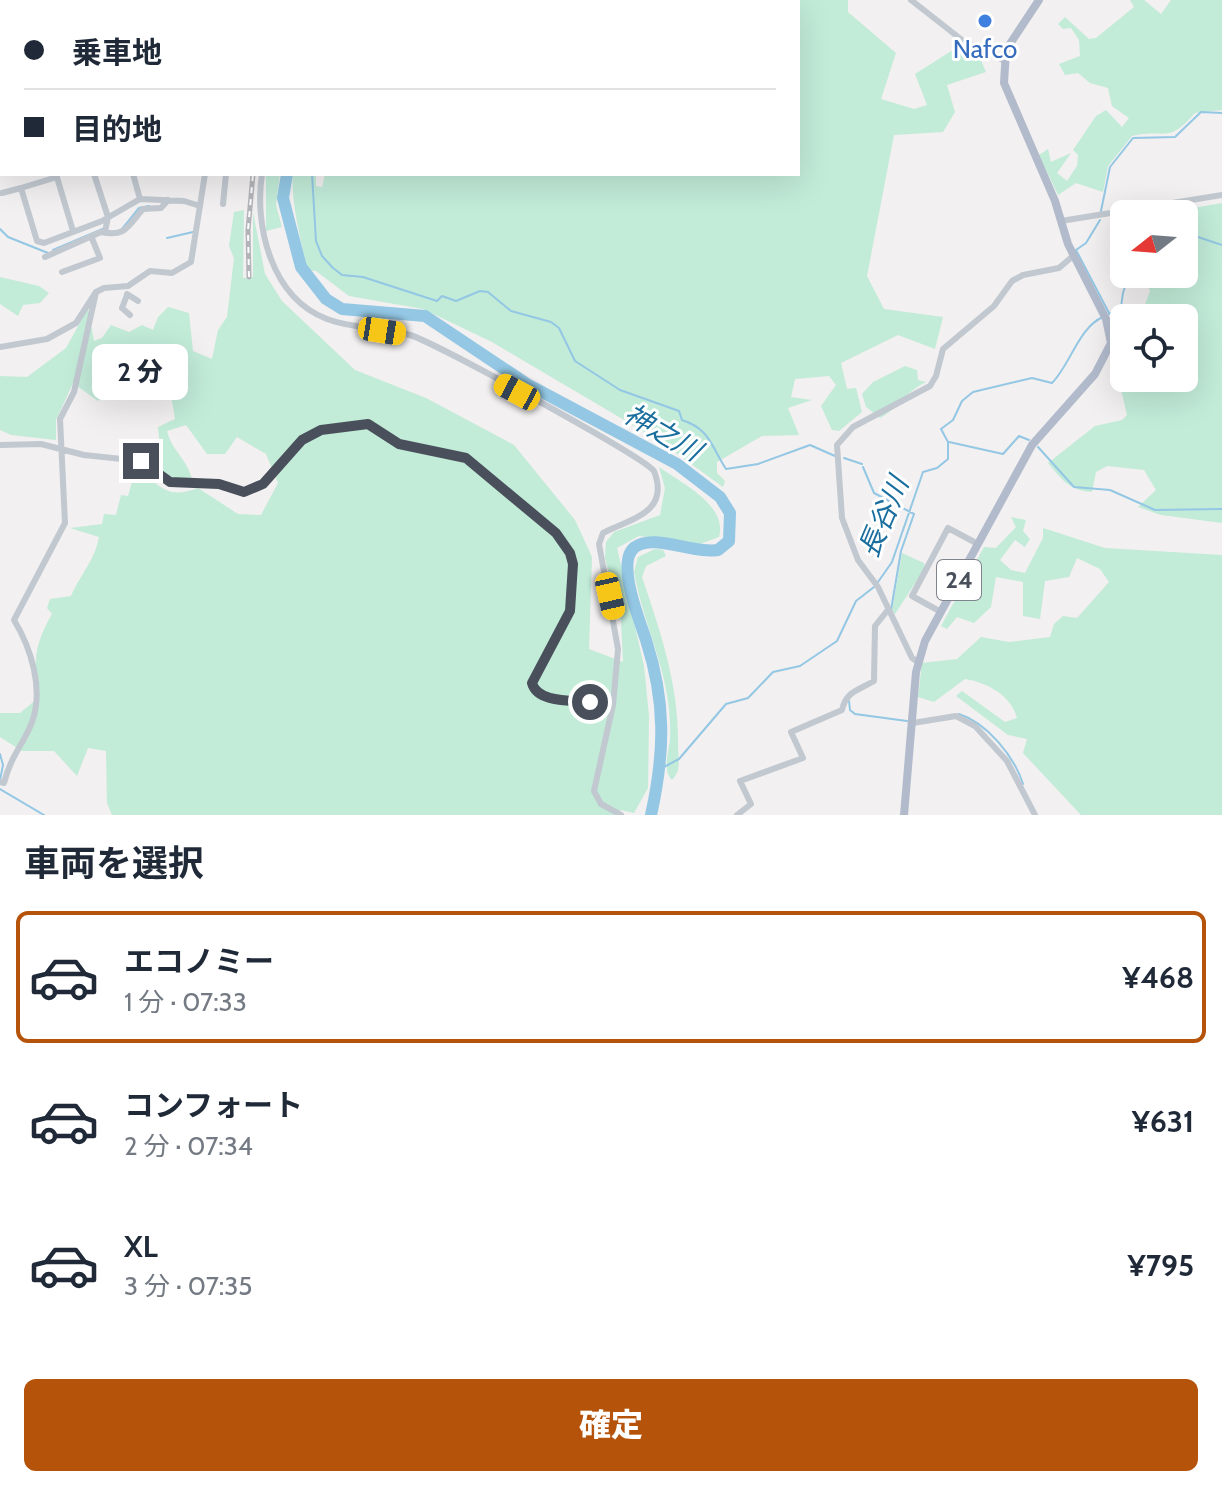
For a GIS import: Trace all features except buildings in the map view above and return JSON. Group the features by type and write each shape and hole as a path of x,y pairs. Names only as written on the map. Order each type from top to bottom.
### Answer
{"main road":[{"path":"1003,60 1011,40 1039,0"},
{"name":"24","path":"904,815 918,662 941,612 1032,445 1105,359 1111,343 1104,316 1073,256 1006,89 1003,60"}],"street":[{"path":"911,0 962,40 1003,60"},
{"path":"2,193 56,176 73,231"},
{"path":"94,176 107,226 113,236 122,233 143,209 161,208 168,200"},
{"path":"134,176 140,199"},
{"path":"0,347 47,339 76,323 96,292 126,287 150,271 172,273 191,262 205,176"},
{"path":"223,204 226,176"},
{"path":"262,176 260,212 267,249 287,286 316,314 420,339 654,471 659,496 652,507 600,536 600,554 617,630 613,705 593,783 601,804 621,815"},
{"path":"21,188 37,241 44,243 73,231 107,226"},
{"path":"1061,221 1222,195"},
{"path":"45,257 91,236 140,199 200,206"},
{"path":"62,272 100,258 91,236"},
{"path":"918,662 912,658 876,585 858,560 842,518 837,445 853,427 930,386 943,349 994,306 1016,277 1059,268 1073,256"},
{"path":"126,287 127,295 122,308 130,315"},
{"path":"1,782 4,783 11,757 33,719 31,652 14,620 65,523 60,419 74,392 96,292"},
{"path":"127,295 138,301"},
{"path":"0,445 41,444 141,461 170,482 219,484 244,492 263,484 302,440 321,430 368,424 399,444 466,458 556,533 570,553 573,564 570,611 534,676 533,689 543,697 613,705"},
{"path":"941,612 912,596 948,528 978,544"},
{"path":"737,815 751,804 740,781 803,758 791,732 842,710 845,698 851,692 874,681 875,626 887,611"},
{"path":"913,723 956,716 975,726 1007,761 1035,815"}],"green space":[{"path":"800,0 848,0 848,12 896,53 881,99 914,109 927,105 915,74 956,48 981,60 986,72 947,85 955,112 943,132 894,135 867,276 884,309 943,317 935,349 898,335 841,363 847,389 856,388 862,412 839,431 832,430 821,406 836,385 829,376 795,379 791,397 812,400 788,408 799,435 762,436 717,462 717,473 725,481 723,487 658,440 492,342 423,309 349,296 316,271 307,270 295,209 293,176 316,176 316,186 322,187 325,176 800,176"},
{"path":"1130,0 1144,0 1161,14 1171,0 1222,0 1222,110 1195,113 1178,129 1166,134 1132,136 1108,166 1103,192 1076,183 1058,195 1039,155 1048,149 1051,162 1071,153 1057,173 1067,181 1077,166 1078,155 1073,150 1096,116 1106,110 1122,127 1129,118 1112,106 1108,88 1090,83 1078,73 1065,75 1059,64 1080,56 1079,40 1071,28 1063,29 1058,24 1065,17 1089,39 1096,38 1134,7"},
{"path":"266,176 280,176 276,205 282,227 266,231"},
{"path":"1222,203 1222,523 1161,515 1138,507 1156,490 1144,470 1107,466 1096,472 1092,492 1072,486 1048,463 1095,426 1122,420 1127,415 1122,392 1198,392 1198,304 1145,304 1149,288 1198,288 1198,207"},
{"path":"244,210 243,278 253,277 253,212 265,274 282,301 355,370 426,398 514,445 575,520 592,557 589,649 623,662 621,621 605,558 606,542 614,532 660,515 665,488 659,467 701,496 717,515 719,537 700,544 639,536 617,548 644,666 649,716 648,788 634,813 620,810 619,815 112,815 107,803 106,751 88,748 77,776 54,751 22,751 0,737 0,713 20,713 38,698 36,655 52,614 47,608 50,599 71,596 97,545 99,537 70,528 102,524 104,514 116,515 121,495 128,496 137,465 164,489 178,492 198,488 238,514 261,515 278,483 266,454 237,437 225,454 207,454 186,425 167,431 192,479 169,476 148,463 147,453 160,446 158,427 175,419 169,384 156,381 154,396 147,395 145,377 128,374 98,401 73,383 56,420 56,440 11,435 0,430 0,376 27,377 66,348 88,308 94,341 102,338 111,325 129,332 142,325 153,330 158,317 168,307 189,313 193,351 212,359 218,330 227,317 234,258 229,246 234,212"},
{"path":"0,277 39,286 49,293 40,303 23,305 18,316 0,304"},
{"path":"905,366 917,370 918,380 926,382 880,418 866,407 862,394 873,382"},
{"path":"1011,517 1026,520 1023,531 1030,539 1025,547 1015,540 1000,560 1011,570 1025,573 1043,538 1043,528 1105,548 1222,555 1222,815 1081,815 1023,753 1027,739 1008,735 956,696 962,691 1005,722 1017,718 1009,703 997,691 965,679 934,702 918,697 922,663 957,659 981,637 1009,642 1050,637 1054,624 1063,616 1077,618 1109,582 1100,569 1077,558 1069,577 1045,581 1040,619 1023,616 1023,582 996,577 991,607 974,623 957,617 947,629 941,626 984,547 996,548 1016,527"},
{"path":"655,549 663,550 666,556 646,566 642,577 672,681 678,723 679,764 672,780 667,766 670,716 667,694 634,572 638,557"},
{"path":"902,553 924,563 925,568 895,614 892,611"}],"waterway":[{"path":"1101,211 1110,167 1133,138 1175,137 1201,112 1222,113"},
{"name":"神之川","path":"287,176 283,198 301,267 326,299 342,309 425,316 527,384 677,464 720,497 730,513 729,541 718,550 652,542 635,547 629,554 628,578 653,663 660,706 661,748 651,815"},
{"path":"312,176 316,241 322,256 342,275 363,277 437,301 442,296 456,301 480,291 488,292 511,311 551,322 559,328 575,361 620,390 679,411 682,420 704,433 726,469 758,464 810,445 835,456"},
{"path":"122,229 139,208 149,206"},
{"path":"1100,220 1086,243 1076,250 1109,313"},
{"path":"53,250 105,228"},
{"path":"0,229 8,237 48,253"},
{"path":"167,238 193,232"},
{"name":"長谷川","path":"1198,237 1222,245"},
{"name":"長谷川","path":"1109,314 1121,308 1125,288"},
{"name":"長谷川","path":"878,582 892,562 923,472 937,468 948,459 948,442 941,429 953,420 962,401 973,392 1032,378 1052,383 1087,329 1103,317"},
{"path":"949,442 1003,454 1019,436 1029,440"},
{"path":"1038,447 1074,487 1110,490 1155,510 1222,509"},
{"path":"844,458 862,464"},
{"path":"863,467 874,493 914,514 901,551 891,610"},
{"name":"長谷川","path":"662,768 679,759 726,704 748,698 773,672 800,666 837,641 856,601 874,587"},
{"path":"849,701 850,710 855,714 907,721"},
{"path":"959,714 980,725 998,742 1023,784"},
{"path":"0,754 3,765 0,780"},
{"path":"0,789 44,815"}],"railway":[{"path":"249,277 248,230 253,176"}],"place":[{"name":"Nafco","path":"985,21"}],"route":[{"path":"141,461 170,482 212,483 244,492 263,484 311,434 361,424 376,427 392,440 408,447 458,454 466,458 556,533 570,553 573,564 567,622 532,683 536,693 543,697 590,702"}]}
